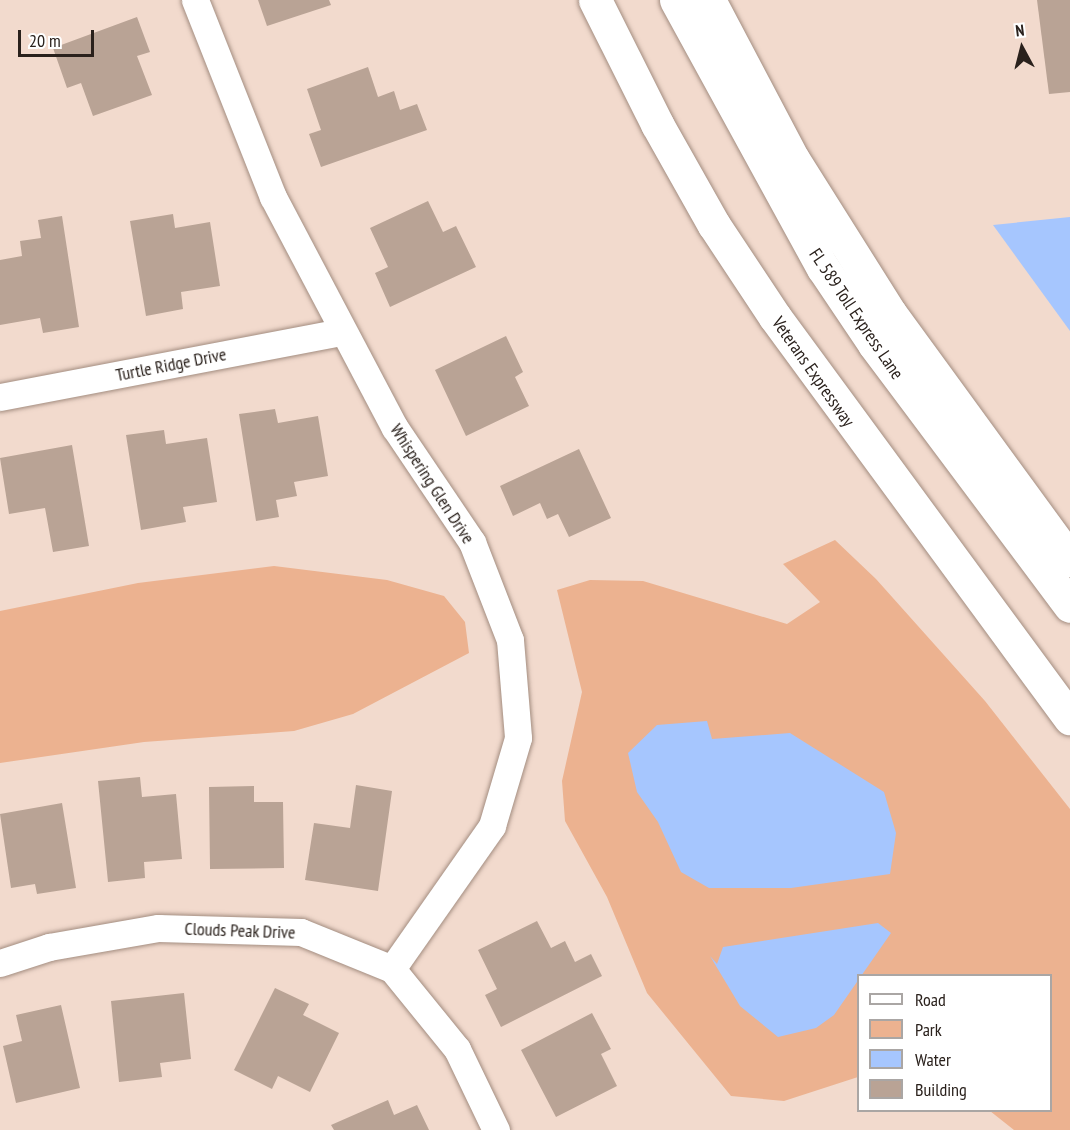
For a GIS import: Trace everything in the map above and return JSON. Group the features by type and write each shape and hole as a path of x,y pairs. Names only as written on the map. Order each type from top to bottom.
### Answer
{"highway":[{"name":"Veterans Expressway","path":"595,0 657,124 775,317 1070,718"},
{"name":"FL 589 Toll Express Lane","path":"676,0 824,268 874,344 1070,606"},
{"path":"709,0 793,159 890,313 1070,560"}],"street":[{"name":"Whispering Glen Drive","path":"195,0 273,197 341,332 395,428 472,542 510,640 518,738 492,826 392,969"},
{"name":"Turtle Ridge Drive","path":"0,397 341,332"},
{"name":"Clouds Peak Drive","path":"0,963 49,947 158,928 301,932 392,969 457,1048 496,1130"}],"green space":[{"path":"835,540 876,579 985,701 1070,809 1070,1130 1014,1130 991,1112 1052,1112 1052,974 857,974 857,1077 784,1101 731,1096 647,993 607,897 565,821 562,781 582,692 557,590 590,580 643,581 787,624 820,602 783,564"},
{"path":"274,566 387,580 444,596 465,622 469,653 353,714 294,731 144,742 0,763 0,611 138,583"}],"water":[{"path":"1070,217 1070,331 993,225"},
{"path":"707,721 712,739 790,733 884,792 896,833 890,874 791,888 709,888 681,872 658,822 637,792 628,753 657,725"},
{"path":"878,923 891,933 862,974 857,974 857,982 834,1015 816,1028 778,1037 740,1006 710,956 717,964 723,947"}],"building":[{"path":"258,0 329,0 331,5 267,26"},
{"path":"1037,0 1070,0 1070,92 1049,94"},
{"path":"137,17 150,52 137,56 152,95 93,116 81,83 67,88 53,48"},
{"path":"368,67 378,97 394,91 400,110 417,104 427,130 321,167 309,134 321,130 307,89"},
{"path":"428,201 443,232 456,226 476,267 390,307 375,273 388,267 370,228"},
{"path":"173,214 175,228 210,222 220,286 181,292 183,309 146,316 130,221"},
{"path":"62,216 79,327 43,333 40,318 0,325 0,260 22,256 20,241 41,238 38,220"},
{"path":"506,336 523,372 515,377 529,406 466,436 435,370"},
{"path":"275,409 278,423 318,416 328,476 294,482 297,496 276,500 279,517 256,521 239,414"},
{"path":"164,430 166,444 207,438 217,502 183,507 186,522 141,530 126,435"},
{"path":"72,445 89,546 53,552 45,508 9,514 0,458"},
{"path":"579,449 611,518 569,537 558,514 547,519 540,503 513,516 500,486"},
{"path":"140,777 142,797 176,794 182,859 144,862 145,878 108,882 98,781"},
{"path":"356,785 392,791 378,891 305,880 314,823 350,828"},
{"path":"254,786 254,802 283,802 284,868 210,869 209,787"},
{"path":"62,803 76,888 37,894 35,884 11,888 0,814"},
{"path":"537,921 551,948 565,941 575,962 591,954 602,976 501,1027 485,995 497,989 478,950"},
{"path":"275,988 309,1004 303,1015 339,1033 310,1092 278,1076 272,1089 234,1070"},
{"path":"184,993 191,1059 160,1063 162,1077 119,1082 111,1001"},
{"path":"61,1005 80,1088 16,1103 3,1046 22,1041 16,1015"},
{"path":"592,1013 611,1049 601,1054 617,1086 556,1117 521,1050"},
{"path":"388,1100 394,1115 417,1105 429,1130 334,1130 331,1125"}]}
